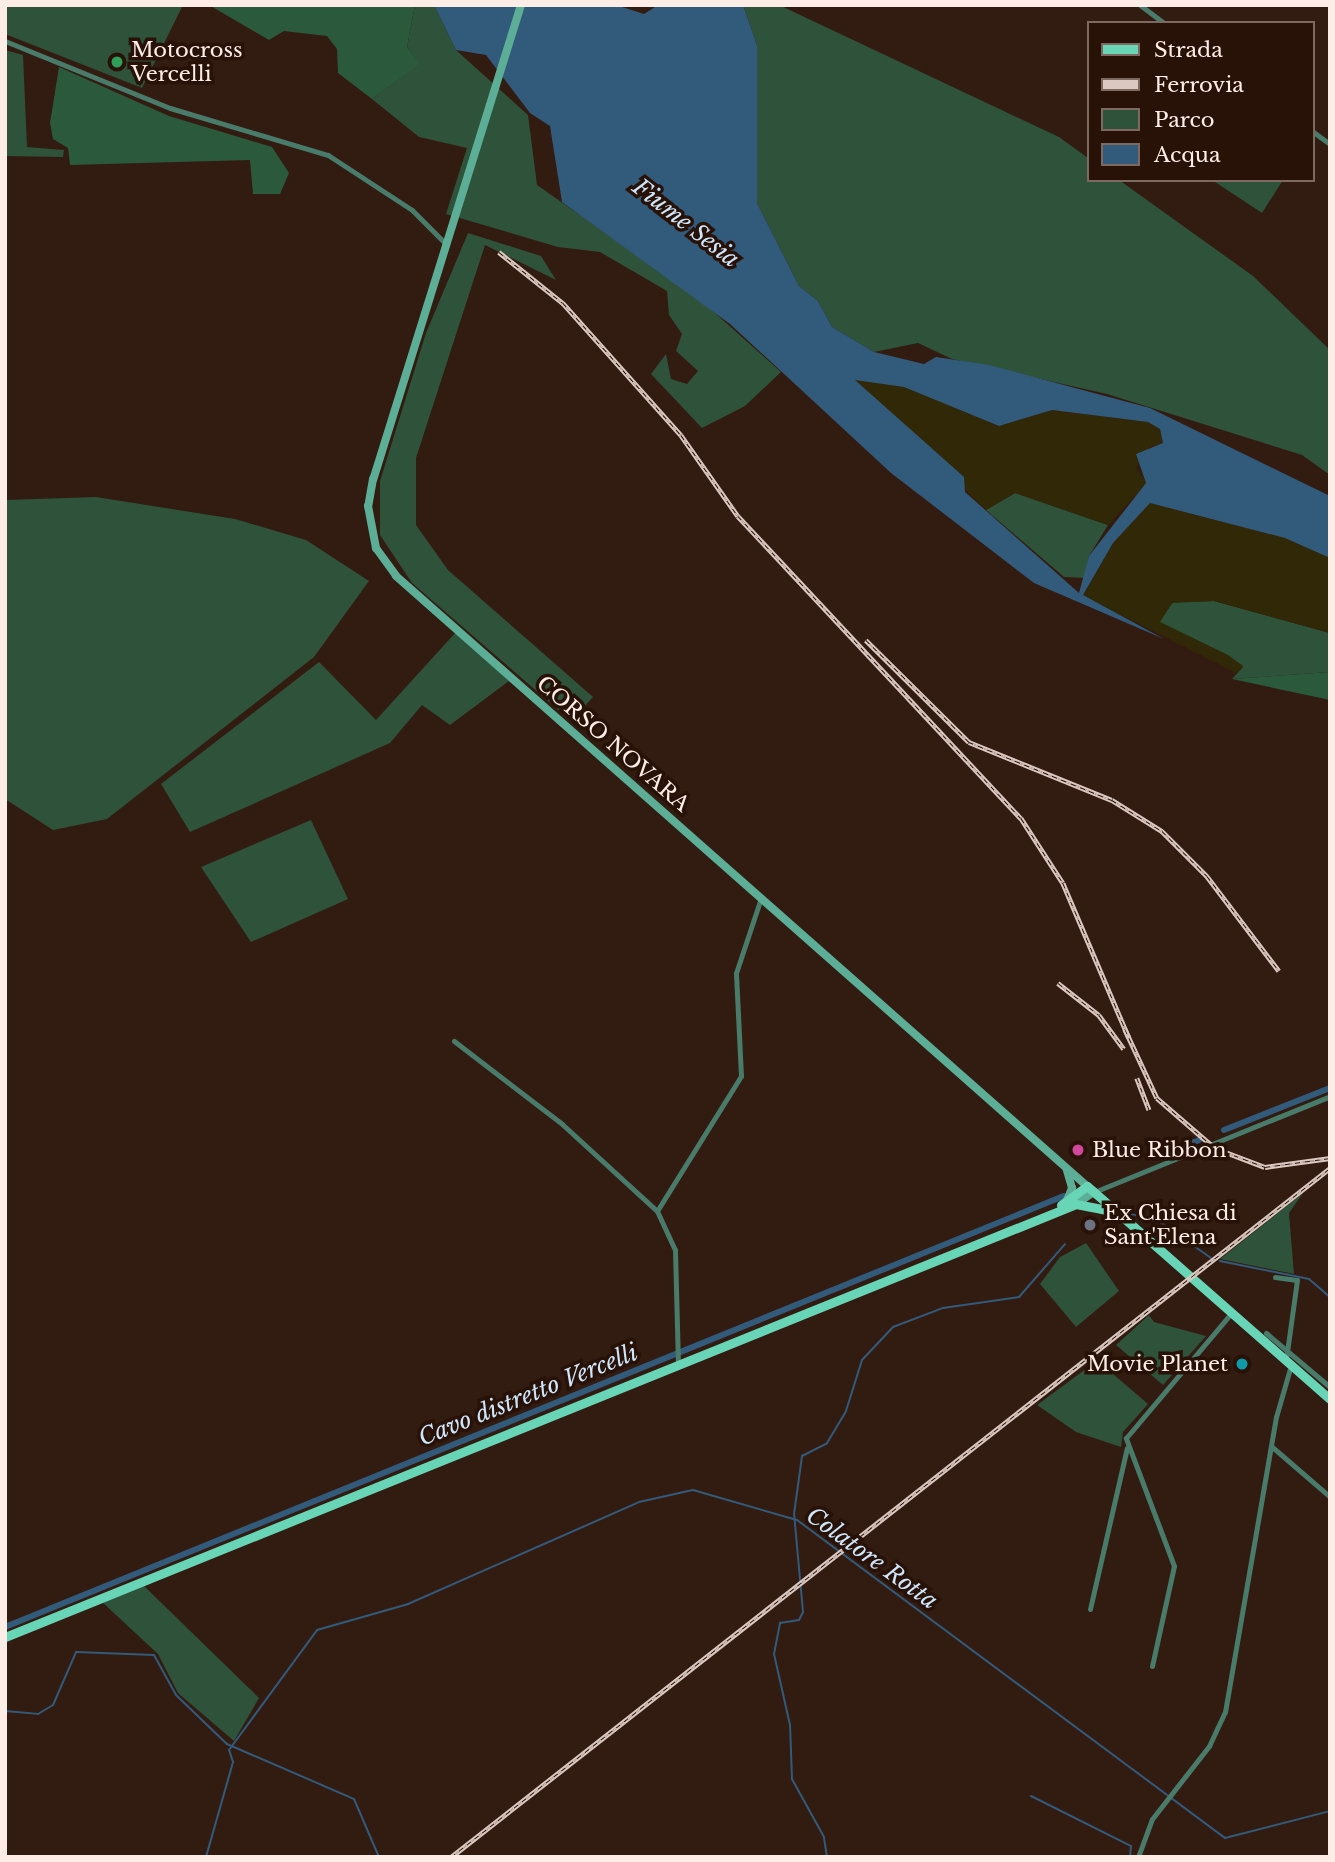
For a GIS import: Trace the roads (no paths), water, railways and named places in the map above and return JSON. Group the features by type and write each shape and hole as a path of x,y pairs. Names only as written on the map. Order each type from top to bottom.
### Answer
{"main road":[{"name":"CORSO NOVARA","path":"522,5 373,479 368,506 376,548 396,576 1090,1189 1288,1359 1330,1399"},
{"path":"1066,1167 1072,1188 1071,1203"},
{"path":"5,1637 677,1361 1057,1209 1071,1203 1090,1189"},
{"path":"1071,1203 1117,1212"}],"street":[{"path":"1139,5 1161,21"},
{"path":"5,41 170,108 328,155 412,210 447,245"},
{"path":"1314,132 1330,144"},
{"path":"657,1210 741,1076 736,973 761,898"},
{"path":"454,1041 562,1124 657,1210 675,1250 674,1349 677,1361"},
{"path":"1090,1189 1330,1096"},
{"path":"1138,1857 1169,1795 1209,1746 1225,1712 1288,1359 1297,1280 1275,1277"},
{"path":"1090,1609 1130,1428 1232,1312"},
{"path":"1266,1333 1288,1359 1330,1387"},
{"path":"1271,1446 1330,1497"},
{"path":"1127,1448 1174,1566 1152,1667"}],"water":[{"name":"Fiume Sesia","path":"434,5 616,5 644,14 658,5 743,5 757,45 757,203 799,286 818,301 832,327 874,352 924,364 936,357 989,365 1150,408 1330,496 1330,558 1285,538 1150,503 1113,543 1083,595 1164,639 1034,583 891,473 730,324 562,202 550,126 530,113 486,55 456,50","holes":["855,380 904,387 999,426 1052,410 1148,422 1160,429 1163,443 1136,454 1146,483 1089,556 1079,593 965,492 964,477"]}],"waterway":[{"name":"Cavo distretto Vercelli","path":"1224,1130 1330,1088"},
{"name":"Cavo distretto Vercelli","path":"1181,1147 1199,1140"},
{"name":"Cavo distretto Vercelli","path":"5,1627 1064,1196"},
{"path":"1127,1214 1153,1217 1211,1258"},
{"path":"827,1857 824,1837 792,1779 790,1725 774,1654 780,1623 799,1620 803,1612 794,1514 802,1456 827,1443 846,1411 862,1360 893,1327 943,1308 1019,1297 1065,1244"},
{"path":"1220,1261 1309,1279 1330,1297"},
{"name":"Colatore Rotta","path":"206,1857 233,1762 229,1750 317,1630 408,1604 639,1502 693,1490 797,1520 1225,1838 1330,1811"},
{"path":"5,1711 38,1714 53,1705 76,1652 154,1655 176,1695 227,1744 354,1799 379,1857"},
{"path":"1031,1796 1131,1846 1130,1857"}],"railway":[{"path":"499,252 563,303 681,435 738,516 1021,818 1063,883 1129,1038"},
{"path":"866,640 969,742 1112,800 1162,831 1207,876 1279,971"},
{"path":"1058,983 1099,1015 1124,1049"},
{"path":"1125,1029 1157,1098 1215,1148 1265,1167 1330,1158"},
{"path":"1137,1078 1149,1110"},
{"path":"451,1857 1330,1168"}],"place":[{"name":"Motocross Vercelli","path":"117,62"},
{"name":"Blue Ribbon","path":"1078,1150"},
{"name":"Ex Chiesa di Sant'Elena","path":"1090,1225"},
{"name":"Movie Planet","path":"1242,1364"}]}
